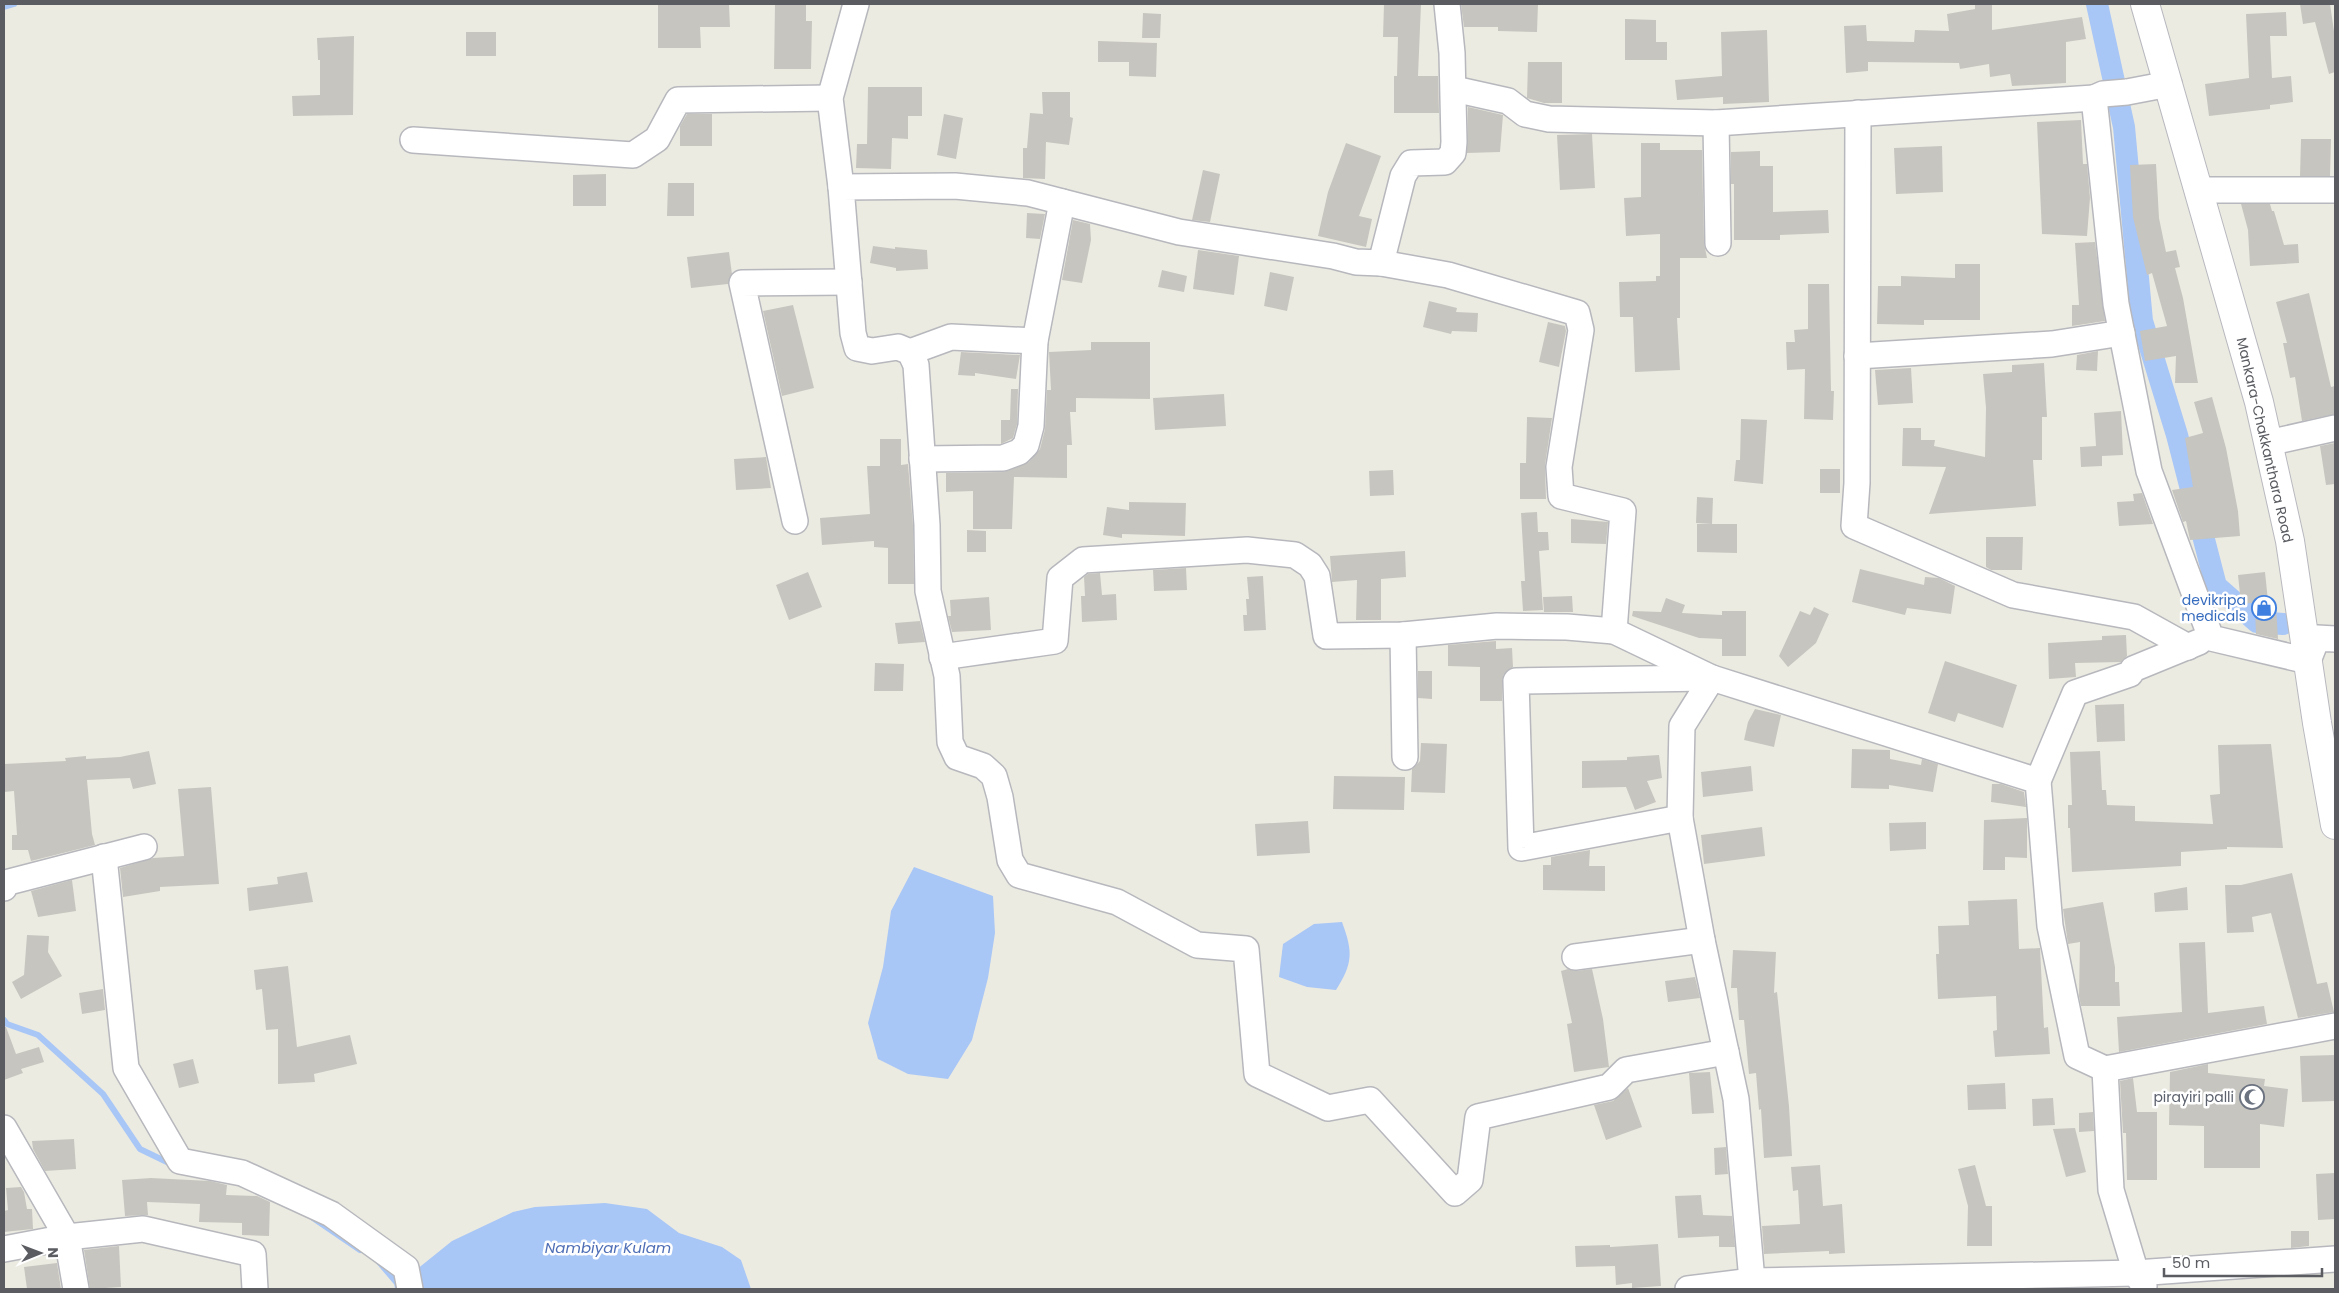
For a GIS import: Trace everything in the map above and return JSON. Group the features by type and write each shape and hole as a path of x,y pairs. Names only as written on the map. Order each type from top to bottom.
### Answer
{"main road":[{"name":"Mankara-Chakkanthara Road","path":"2145,4 2259,402 2290,541 2335,825"}],"street":[{"path":"856,4 830,98 853,187 849,282 853,333 857,348 872,351 898,347 910,352 951,337 1035,341"},
{"path":"1382,263 1402,176 1411,163 1445,162 1452,153 1454,89 1447,4"},
{"path":"1454,89 1508,101 1525,114 1549,119 1716,123 2108,95 2169,84"},
{"path":"2108,95 2116,304 2150,471 2211,638"},
{"path":"413,140 633,155 657,140 678,100 830,98"},
{"path":"1858,113 1854,526 2013,595 2134,617 2188,647"},
{"path":"1716,123 1718,243"},
{"path":"853,187 954,186 1018,192 1179,232 1333,256 1356,262 1382,263 1448,275 1577,313 1581,330 1559,467 1561,496 1624,511 1614,630"},
{"path":"2199,190 2335,190"},
{"path":"922,459 1003,458 1019,452 1026,445 1031,426 1035,341 1062,202"},
{"path":"795,521 742,283 849,282"},
{"path":"1857,356 2052,344 2122,333"},
{"path":"910,352 916,366 928,591 947,676 950,742 956,757 983,766 994,776 1000,796 1010,860 1019,875 1117,902 1197,945 1246,949 1257,1074 1328,1108 1370,1100 1455,1192 1470,1180 1478,1117 1609,1087 1626,1070 1726,1052"},
{"path":"2268,442 2335,428"},
{"path":"942,657 1055,641 1060,578 1083,560 1247,550 1294,555 1310,565 1318,576 1326,636 1403,634 1497,626 1567,626 1614,630 1712,678 2038,781"},
{"path":"1403,634 1405,757"},
{"path":"2335,639 2317,638 2308,661 2211,638 2134,669 2130,674 2075,693 2038,781 2050,926 2077,1056 2105,1069 2335,1026"},
{"path":"1712,678 1682,726 1680,818 1702,940 1736,1099 1752,1281"},
{"path":"1680,818 1521,848 1516,681 1712,678"},
{"path":"4,888 5,883 144,847"},
{"path":"104,857 126,1068 180,1161 242,1172 331,1214 406,1268 410,1289"},
{"path":"1575,957 1702,940"},
{"path":"2105,1069 2111,1190 2141,1281"},
{"path":"4,1128 67,1237 76,1289"},
{"path":"4,1249 67,1237 143,1228 253,1254 255,1289"},
{"path":"1688,1289 1752,1281 2141,1281 2335,1259"}],"water":[{"path":"914,867 993,896 995,933 988,978 972,1040 948,1079 908,1074 878,1059 868,1023 883,967 891,911"},
{"path":"1342,922 1348,941 1350,957 1346,972 1336,990 1307,987 1279,977 1283,944 1314,924"},
{"name":"Nambiyar Kulam","path":"605,1203 647,1209 679,1233 722,1247 741,1260 751,1289 410,1289 411,1274 452,1241 513,1212 535,1207"}],"building":[{"path":"658,4 729,4 730,27 700,27 701,48 658,48"},
{"path":"775,4 806,4 806,21 812,21 811,69 774,69"},
{"path":"1384,4 1421,4 1418,76 1438,76 1439,113 1394,113 1394,76 1397,76 1398,37 1383,37"},
{"path":"1461,4 1538,4 1537,32 1498,31 1498,27 1464,27"},
{"path":"1975,4 1992,4 1992,30 2082,17 2086,39 2066,42 2066,83 2012,86 2010,74 1990,77 1989,64 1960,69 1959,63 1868,62 1868,71 1846,73 1844,26 1866,25 1867,41 1914,42 1915,30 1949,31 1947,14 1975,9"},
{"path":"2300,4 2330,4 2335,38 2335,72 2329,74 2315,22 2303,24"},
{"path":"2286,12 2287,36 2270,36 2272,78 2291,76 2293,102 2270,105 2270,109 2209,116 2205,84 2249,78 2246,14"},
{"path":"1143,13 1161,14 1160,38 1142,38"},
{"path":"1625,19 1656,20 1656,42 1667,42 1667,60 1625,60"},
{"path":"1767,30 1769,102 1723,104 1723,97 1677,100 1675,80 1722,76 1721,32"},
{"path":"466,32 496,32 496,56 466,56"},
{"path":"354,36 353,115 293,116 292,96 320,95 320,60 318,60 317,38"},
{"path":"1098,41 1157,43 1156,77 1129,76 1129,62 1098,62"},
{"path":"1528,62 1562,62 1562,103 1544,103 1527,98"},
{"path":"868,87 922,87 922,116 908,116 908,139 892,138 891,169 856,168 857,144 867,144"},
{"path":"1042,92 1070,92 1070,117 1073,118 1069,145 1046,142 1045,179 1023,178 1023,148 1027,148 1030,113 1043,114"},
{"path":"1468,107 1503,115 1500,152 1467,153"},
{"path":"687,114 712,114 712,146 680,146 680,126"},
{"path":"944,114 963,118 956,159 937,155"},
{"path":"2081,120 2083,164 2087,164 2090,198 2087,236 2042,234 2037,122"},
{"path":"1592,134 1595,188 1560,190 1557,135"},
{"path":"2301,139 2331,139 2330,176 2300,176"},
{"path":"1346,143 1381,156 1359,216 1372,219 1366,247 1318,236 1328,192"},
{"path":"1641,143 1660,143 1660,150 1702,150 1704,243 1707,258 1680,258 1680,318 1677,318 1680,370 1635,372 1633,317 1620,317 1619,282 1656,281 1656,276 1660,276 1660,234 1626,236 1624,198 1641,197"},
{"path":"1942,146 1943,192 1896,194 1894,148"},
{"path":"1760,151 1760,166 1773,166 1773,212 1828,210 1829,233 1780,235 1780,240 1734,240 1734,184 1731,184 1731,152"},
{"path":"2156,164 2159,218 2166,252 2176,250 2180,267 2175,268 2183,298 2198,383 2175,383 2176,356 2145,361 2140,331 2167,326 2152,273 2147,275 2133,217 2130,165"},
{"path":"1203,170 1220,174 1210,222 1192,220"},
{"path":"606,174 606,206 573,206 573,175"},
{"path":"668,183 694,183 694,216 667,216"},
{"path":"2241,204 2270,204 2272,211 2274,211 2284,245 2298,244 2299,263 2250,266 2248,230"},
{"path":"1027,213 1045,214 1040,239 1026,238"},
{"path":"1073,220 1090,224 1091,240 1082,283 1062,280"},
{"path":"2095,242 2105,321 2072,326 2072,305 2079,305 2075,243"},
{"path":"873,246 927,250 928,269 896,271 896,268 870,263"},
{"path":"1198,250 1239,256 1234,295 1193,289"},
{"path":"729,252 732,274 728,284 691,288 687,257"},
{"path":"1955,264 1980,264 1980,320 1924,320 1924,325 1877,324 1878,286 1901,286 1901,276 1955,278"},
{"path":"1162,270 1187,276 1184,292 1158,287"},
{"path":"1270,272 1294,277 1287,311 1264,306"},
{"path":"1808,284 1829,284 1831,391 1834,391 1833,420 1804,419 1805,369 1787,370 1786,342 1795,342 1794,330 1808,329"},
{"path":"2309,293 2331,387 2335,386 2335,414 2302,421 2295,377 2290,378 2283,343 2287,343 2276,302"},
{"path":"1429,301 1457,308 1456,312 1478,313 1477,332 1452,331 1451,334 1423,327"},
{"path":"793,305 814,388 782,396 763,311"},
{"path":"1548,322 1565,326 1566,331 1559,367 1539,362"},
{"path":"1091,342 1150,342 1150,399 1076,398 1076,412 1070,412 1072,445 1067,445 1067,478 1014,477 1012,529 973,529 973,491 946,492 946,473 1004,472 1029,462 1040,449 1045,429 1047,390 1051,390 1049,352 1091,350"},
{"path":"2098,351 2097,371 2076,370 2077,355"},
{"path":"961,352 1020,355 1016,379 975,373 975,376 958,375"},
{"path":"2044,363 2047,417 2042,417 2042,460 2033,460 2036,506 1929,514 1946,467 1902,466 1903,428 1921,428 1921,440 1935,440 1934,446 1985,457 1986,408 1983,374 2012,372 2012,365"},
{"path":"1911,368 1913,403 1878,405 1875,370"},
{"path":"1011,389 1018,389 1017,424 1013,438 1001,444 1001,420 1010,420"},
{"path":"1224,394 1226,426 1155,430 1153,398"},
{"path":"2212,397 2226,448 2238,511 2240,536 2190,540 2186,521 2183,522 2172,490 2193,487 2185,438 2203,433 2194,402"},
{"path":"2121,411 2123,455 2102,456 2102,466 2081,467 2080,447 2096,446 2094,413"},
{"path":"1527,417 1552,418 1545,465 1546,499 1520,499 1520,463 1526,463"},
{"path":"1741,419 1767,420 1763,484 1734,481 1736,460 1740,460"},
{"path":"880,439 901,439 901,465 908,464 913,526 914,584 888,584 888,548 874,547 874,541 822,545 820,518 870,514 867,466 880,466"},
{"path":"2335,443 2335,484 2326,485 2320,446"},
{"path":"766,457 771,488 736,490 734,459"},
{"path":"1820,469 1840,469 1840,493 1820,493"},
{"path":"1393,470 1394,495 1370,496 1369,471"},
{"path":"2142,493 2153,524 2119,526 2117,502 2134,501 2133,494"},
{"path":"1697,497 1713,498 1712,524 1696,523"},
{"path":"1129,502 1186,503 1185,536 1122,534 1122,538 1103,535 1107,507 1129,510"},
{"path":"1537,512 1538,532 1548,532 1549,550 1539,551 1543,610 1523,611 1521,581 1525,581 1521,513"},
{"path":"1571,519 1608,522 1606,544 1571,543"},
{"path":"1697,524 1737,524 1737,553 1697,552"},
{"path":"967,530 986,531 986,552 967,552"},
{"path":"1986,537 2023,537 2022,570 1991,570 1986,567"},
{"path":"1405,551 1406,577 1381,579 1381,620 1356,620 1357,580 1332,582 1330,556"},
{"path":"1186,568 1187,590 1154,591 1153,570"},
{"path":"1860,569 1924,585 1925,577 1939,578 1955,586 1951,614 1907,608 1905,615 1852,602"},
{"path":"808,572 822,607 789,620 776,585"},
{"path":"2265,572 2268,601 2241,604 2238,575"},
{"path":"1100,573 1102,595 1116,594 1117,620 1082,622 1081,596 1085,596 1084,577 1088,574"},
{"path":"1263,576 1266,630 1244,631 1243,615 1247,615 1246,599 1249,599 1247,577"},
{"path":"1572,596 1573,612 1544,612 1543,597"},
{"path":"989,597 991,630 952,632 948,616 951,616 950,600"},
{"path":"1666,598 1685,605 1682,613 1722,615 1722,611 1746,611 1746,656 1722,656 1722,639 1699,638 1632,616 1633,611 1661,612"},
{"path":"1814,607 1829,614 1816,643 1788,667 1779,656 1800,611 1810,615"},
{"path":"2276,607 2278,639 2256,634 2255,608"},
{"path":"920,621 925,642 898,644 895,623"},
{"path":"2126,635 2127,656 2121,662 2075,663 2076,677 2049,679 2048,643 2102,640 2102,636"},
{"path":"1496,641 1496,649 1512,648 1513,667 1503,675 1502,701 1480,701 1480,667 1448,666 1448,645"},
{"path":"1945,661 2017,685 2003,728 1958,713 1955,722 1928,713"},
{"path":"875,663 904,664 903,691 874,691"},
{"path":"1418,671 1432,671 1432,699 1418,698"},
{"path":"2124,704 2125,741 2097,742 2095,705"},
{"path":"1755,709 1781,715 1774,747 1744,740 1748,722"},
{"path":"1421,743 1447,744 1445,793 1411,792 1412,769 1420,761"},
{"path":"2271,744 2283,848 2227,847 2227,849 2181,852 2181,866 2072,872 2070,828 2068,828 2068,805 2072,805 2070,752 2100,751 2102,790 2106,790 2107,805 2135,806 2135,821 2213,824 2210,795 2220,794 2218,745"},
{"path":"1852,749 1890,750 1890,759 1921,765 1922,759 1938,764 1933,792 1889,785 1889,789 1851,788"},
{"path":"149,751 156,784 133,789 130,778 87,780 92,834 95,845 31,861 28,850 12,850 12,835 17,835 14,791 4,792 4,764 66,761 65,758 86,756 86,759 120,757"},
{"path":"1659,755 1662,778 1647,781 1656,802 1635,810 1626,787 1582,788 1582,761 1627,760 1627,757"},
{"path":"1751,766 1753,791 1703,797 1701,772"},
{"path":"1334,776 1405,777 1404,810 1333,809"},
{"path":"1992,784 2001,784 2024,792 2026,807 1991,802"},
{"path":"211,787 219,884 160,887 160,891 123,897 120,868 153,858 184,856 178,789"},
{"path":"2027,818 2027,858 2005,857 2005,870 1983,870 1984,820"},
{"path":"1308,821 1310,853 1257,856 1255,824"},
{"path":"1926,822 1926,849 1890,851 1889,823"},
{"path":"1762,827 1765,856 1704,864 1701,835"},
{"path":"1590,850 1589,866 1605,866 1605,891 1543,890 1543,865 1551,865 1551,857"},
{"path":"307,872 313,902 249,911 247,888 278,884 277,877"},
{"path":"2292,873 2317,984 2327,982 2334,1012 2298,1018 2271,913 2252,917 2254,932 2227,933 2225,885 2241,885"},
{"path":"72,880 76,911 38,917 31,891"},
{"path":"2187,887 2188,910 2155,912 2154,893"},
{"path":"2017,899 2019,949 2040,948 2044,1028 2048,1027 2050,1054 1995,1057 1993,1031 1997,1030 1996,996 1938,999 1936,954 1939,954 1938,926 1969,925 1968,901"},
{"path":"2103,902 2115,967 2115,982 2119,982 2120,1006 2081,1006 2079,996 2080,942 2068,944 2063,909"},
{"path":"27,935 49,936 48,952 62,976 21,999 12,982 24,975"},
{"path":"2205,942 2208,1013 2264,1006 2267,1024 2119,1052 2117,1017 2182,1012 2179,943"},
{"path":"1733,950 1776,952 1774,993 1777,992 1789,1106 1792,1156 1764,1158 1761,1109 1759,1110 1756,1073 1749,1074 1744,1020 1739,1020 1737,988 1731,988"},
{"path":"288,966 297,1047 350,1035 357,1064 314,1074 315,1082 278,1084 278,1029 266,1030 262,989 256,990 254,970"},
{"path":"1568,969 1577,971 1592,969 1603,1019 1609,1067 1574,1072 1567,1024 1572,1023 1561,971"},
{"path":"1695,977 1700,998 1668,1002 1665,981"},
{"path":"103,989 105,1010 82,1014 79,993"},
{"path":"4,1027 6,1027 16,1054 39,1047 44,1062 21,1069 23,1073 4,1080"},
{"path":"2335,1055 2335,1101 2302,1102 2300,1056"},
{"path":"193,1059 199,1083 179,1088 173,1064"},
{"path":"2208,1064 2208,1073 2265,1079 2264,1086 2288,1089 2284,1127 2260,1124 2260,1168 2204,1168 2204,1126 2169,1125 2170,1072"},
{"path":"1710,1072 1714,1113 1692,1114 1689,1073"},
{"path":"2133,1078 2137,1112 2157,1112 2157,1180 2127,1180 2126,1133 2123,1133 2120,1081"},
{"path":"2005,1083 2006,1109 1968,1110 1967,1085"},
{"path":"1628,1088 1642,1127 1606,1140 1594,1105 1613,1101"},
{"path":"2053,1098 2055,1125 2033,1126 2032,1099"},
{"path":"2093,1112 2094,1131 2079,1132 2079,1113"},
{"path":"2075,1128 2086,1172 2066,1177 2053,1129"},
{"path":"74,1139 76,1169 45,1171 33,1149 32,1141"},
{"path":"1726,1147 1728,1174 1715,1175 1714,1148"},
{"path":"1820,1165 1823,1206 1842,1204 1845,1253 1829,1254 1829,1251 1764,1254 1762,1226 1800,1224 1798,1190 1793,1191 1791,1167"},
{"path":"1975,1165 1986,1206 1992,1206 1992,1246 1967,1246 1968,1206 1958,1169"},
{"path":"2335,1173 2335,1219 2318,1220 2316,1174"},
{"path":"151,1178 210,1181 227,1185 226,1195 257,1196 270,1202 269,1236 242,1235 242,1223 199,1222 200,1204 147,1202 148,1215 125,1216 122,1180"},
{"path":"21,1187 24,1192 27,1209 32,1209 33,1229 4,1232 4,1211 8,1210 6,1188"},
{"path":"1701,1195 1703,1215 1732,1216 1735,1247 1719,1247 1719,1236 1678,1238 1675,1196"},
{"path":"2291,1231 2309,1231 2309,1246 2291,1248"},
{"path":"1658,1244 1661,1286 1632,1288 1632,1283 1616,1285 1615,1266 1576,1267 1575,1246 1610,1245 1610,1247"},
{"path":"119,1246 121,1287 90,1289 84,1250"},
{"path":"57,1263 61,1289 27,1289 24,1267"}],"waterway":[{"path":"4,7 14,4"},
{"path":"2097,4 2124,127 2142,321 2177,435 2216,586 2257,622 2283,624"},
{"path":"4,1020 7,1024 38,1035 103,1094 140,1149 171,1164"},
{"path":"313,1218 360,1250"},
{"path":"379,1262 397,1283 398,1288"}],"place":[{"name":"devikripa medicals","path":"2264,608"},
{"name":"pirayiri palli","path":"2252,1097"}]}
